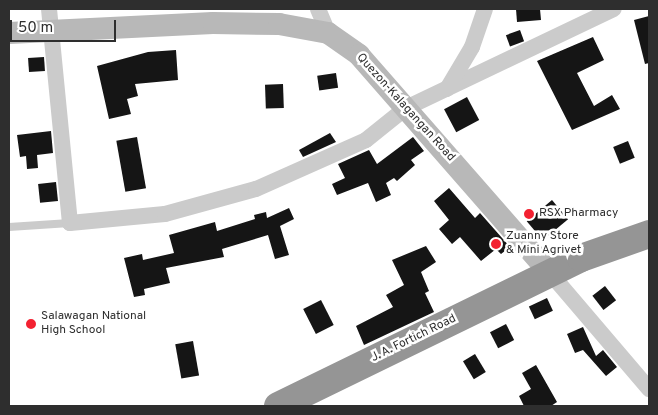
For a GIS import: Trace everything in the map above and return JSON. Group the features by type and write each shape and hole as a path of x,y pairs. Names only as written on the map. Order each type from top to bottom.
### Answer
{"highway":[{"name":"J. A. Fortich Road","path":"278,406 550,273 649,234"}],"main road":[{"name":"Quezon-Kalagangan Road","path":"9,33 213,23 279,24 328,33 359,55 550,273"}],"street":[{"path":"49,9 70,223 166,214 256,189 366,140 406,108 614,9"},
{"path":"318,9 328,33"},
{"path":"447,89 472,47 486,9"},
{"path":"550,273 649,389"}],"lane":[{"path":"9,227 70,223"}],"building":[{"path":"516,9 540,9 541,20 517,22"},
{"path":"649,16 649,63 645,64 634,20"},
{"path":"520,30 524,41 510,46 506,35"},
{"path":"593,37 604,60 577,73 594,106 612,95 620,109 572,130 537,61"},
{"path":"176,50 178,80 135,84 138,96 127,99 131,114 109,119 97,66 148,52"},
{"path":"44,57 45,71 29,72 28,58"},
{"path":"336,73 338,88 319,90 317,76"},
{"path":"283,84 284,108 266,109 265,85"},
{"path":"467,97 479,120 456,132 444,109"},
{"path":"51,131 53,153 37,155 38,168 27,169 26,156 20,157 17,135"},
{"path":"330,133 336,142 303,157 299,150"},
{"path":"137,137 146,188 125,192 116,141"},
{"path":"413,137 424,151 411,160 415,165 397,181 394,178 386,183 391,195 376,202 368,183 337,195 332,184 345,178 338,164 369,150 377,164"},
{"path":"628,141 635,158 620,164 613,147"},
{"path":"56,182 58,201 40,203 38,184"},
{"path":"449,188 475,218 480,213 510,247 501,254 496,249 481,261 460,237 452,244 439,229 449,220 434,201"},
{"path":"552,200 568,219 543,240 527,221"},
{"path":"289,208 294,219 280,226 289,255 275,259 268,235 222,249 224,257 166,268 170,283 144,289 145,295 134,297 124,258 142,254 143,260 174,253 169,235 215,222 217,231 255,219 254,215 266,212 267,218"},
{"path":"426,246 436,262 421,272 429,291 425,293 434,312 364,345 356,326 393,307 386,295 404,285 392,260"},
{"path":"605,286 616,300 603,310 592,296"},
{"path":"547,298 553,311 535,319 529,306"},
{"path":"321,300 334,325 316,334 303,309"},
{"path":"506,324 514,340 498,348 490,332"},
{"path":"583,327 596,356 603,350 617,367 606,376 583,350 575,353 567,334"},
{"path":"193,341 199,375 181,379 175,344"},
{"path":"475,354 486,372 474,379 463,361"},
{"path":"536,365 557,402 551,406 524,406 519,396 531,389 522,373"}],"place":[{"name":"RSX Pharmacy","path":"529,214"},
{"name":"Zuanny Store & Mini Agrivet","path":"496,244"},
{"name":"Salawagan National High School","path":"31,324"}]}
